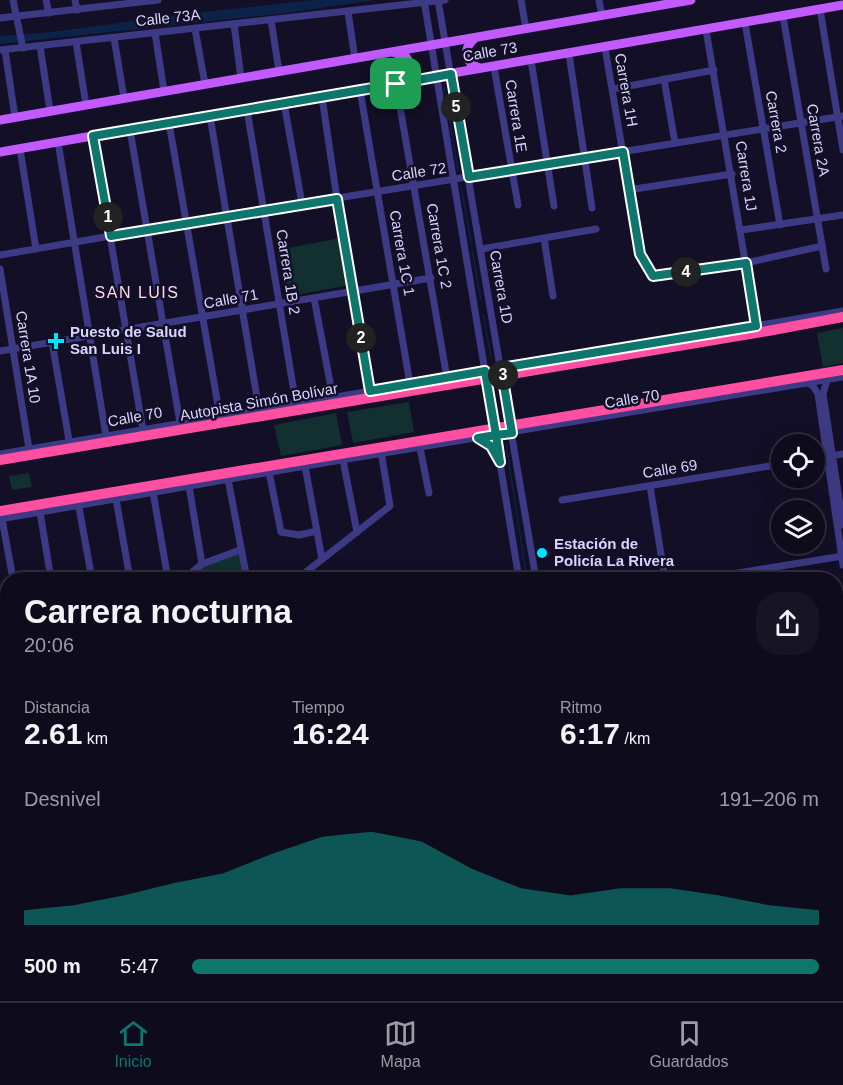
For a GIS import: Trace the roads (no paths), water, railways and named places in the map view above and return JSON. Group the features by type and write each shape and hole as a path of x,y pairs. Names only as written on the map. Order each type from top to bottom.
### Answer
{"highway":[{"name":"Autopista Simón Bolívar","path":"0,460 70,445 548,364 768,331 843,317"},
{"path":"768,331 795,319"},
{"path":"1,516 536,425 755,384 767,388 843,370"}],"main road":[{"name":"Calle 73","path":"0,120 691,0"},
{"path":"822,9 831,0"},
{"name":"Calle 73","path":"1,152 843,5"},
{"path":"476,38 467,46 467,57 472,65 482,69"},
{"path":"394,53 405,57 411,66 409,77 398,84"}],"street":[{"path":"13,0 22,46"},
{"path":"46,0 49,13"},
{"path":"75,0 77,10"},
{"name":"Calle 73A","path":"0,18 16,19 115,2 158,0"},
{"name":"Calle 73A","path":"2,50 440,0"},
{"name":"Carrera 1D","path":"440,0 535,572"},
{"path":"521,0 526,29"},
{"path":"599,0 602,16"},
{"name":"Carrera 1D","path":"424,2 518,572"},
{"path":"822,9 840,116 843,150"},
{"path":"348,12 355,59"},
{"name":"Carrera 2A","path":"783,16 826,269"},
{"path":"271,20 279,71"},
{"name":"Carrera 2","path":"745,23 780,225"},
{"path":"234,24 241,78"},
{"path":"195,29 205,84"},
{"name":"Carrera 1J","path":"706,30 726,135 756,326"},
{"path":"155,33 164,91"},
{"path":"114,38 124,98"},
{"path":"76,42 86,105"},
{"path":"40,46 50,111"},
{"name":"Carrera 1H","path":"605,48 640,254 653,276 746,263"},
{"path":"2,50 15,117"},
{"path":"569,54 592,208"},
{"path":"531,60 554,206"},
{"name":"Carrera 1E","path":"494,67 518,205"},
{"path":"613,89 714,70"},
{"path":"664,79 675,143"},
{"name":"Carrera 1C 2","path":"398,84 447,378"},
{"name":"Carrera 1C 1","path":"360,90 410,384"},
{"path":"322,97 337,199 371,394"},
{"path":"284,103 302,204"},
{"name":"Carrera 1B 2","path":"247,110 296,404"},
{"path":"210,116 259,410"},
{"name":"Calle 72","path":"0,255 840,116"},
{"path":"169,123 220,417"},
{"path":"130,130 180,423"},
{"path":"93,136 143,429"},
{"path":"58,142 106,436"},
{"path":"20,149 36,249"},
{"path":"628,190 732,174"},
{"path":"741,230 843,215"},
{"path":"481,249 596,229"},
{"path":"544,238 552,296"},
{"path":"746,263 822,246"},
{"name":"Carrera 1A 10","path":"0,269 29,449"},
{"name":"Calle 71","path":"0,351 431,278"},
{"path":"314,298 333,398"},
{"path":"548,364 843,311"},
{"path":"52,342 70,445"},
{"name":"Calle 70","path":"0,453 70,445 143,429 333,398 371,394 447,378 486,375"},
{"name":"Calle 70","path":"536,425 843,377"},
{"path":"827,380 822,394 841,527 843,565"},
{"path":"808,383 818,394 830,457"},
{"path":"12,572 1,516 40,512 78,502 116,499 343,460 381,451 420,448 478,438 495,432"},
{"path":"478,438 491,446 500,462"},
{"path":"420,448 429,494"},
{"path":"306,572 390,506 381,451"},
{"path":"825,458 843,454"},
{"path":"343,460 357,532"},
{"path":"305,466 322,559"},
{"name":"Calle 69","path":"562,500 771,466"},
{"path":"269,472 281,532 299,535 317,531"},
{"path":"228,479 245,572"},
{"path":"189,486 202,564"},
{"path":"650,486 664,572"},
{"path":"153,492 167,572"},
{"path":"116,499 129,572"},
{"path":"78,502 91,572"},
{"path":"40,512 50,572"},
{"path":"192,572 202,564 240,550"},
{"path":"744,572 842,556"}],"water":[{"path":"313,0 375,0 287,13 0,44 0,36 51,32"}],"waterway":[{"path":"444,88 458,171"},
{"path":"461,186 471,242"},
{"path":"472,250 481,300"},
{"path":"483,315 491,356"},
{"path":"506,444 526,572"}],"place":[{"name":"Puesto de Salud San Luis I","path":"56,341"},
{"name":"Estación de Policía La Rivera","path":"542,553"}],"district":[{"name":"SAN LUIS","path":"137,292"}]}
